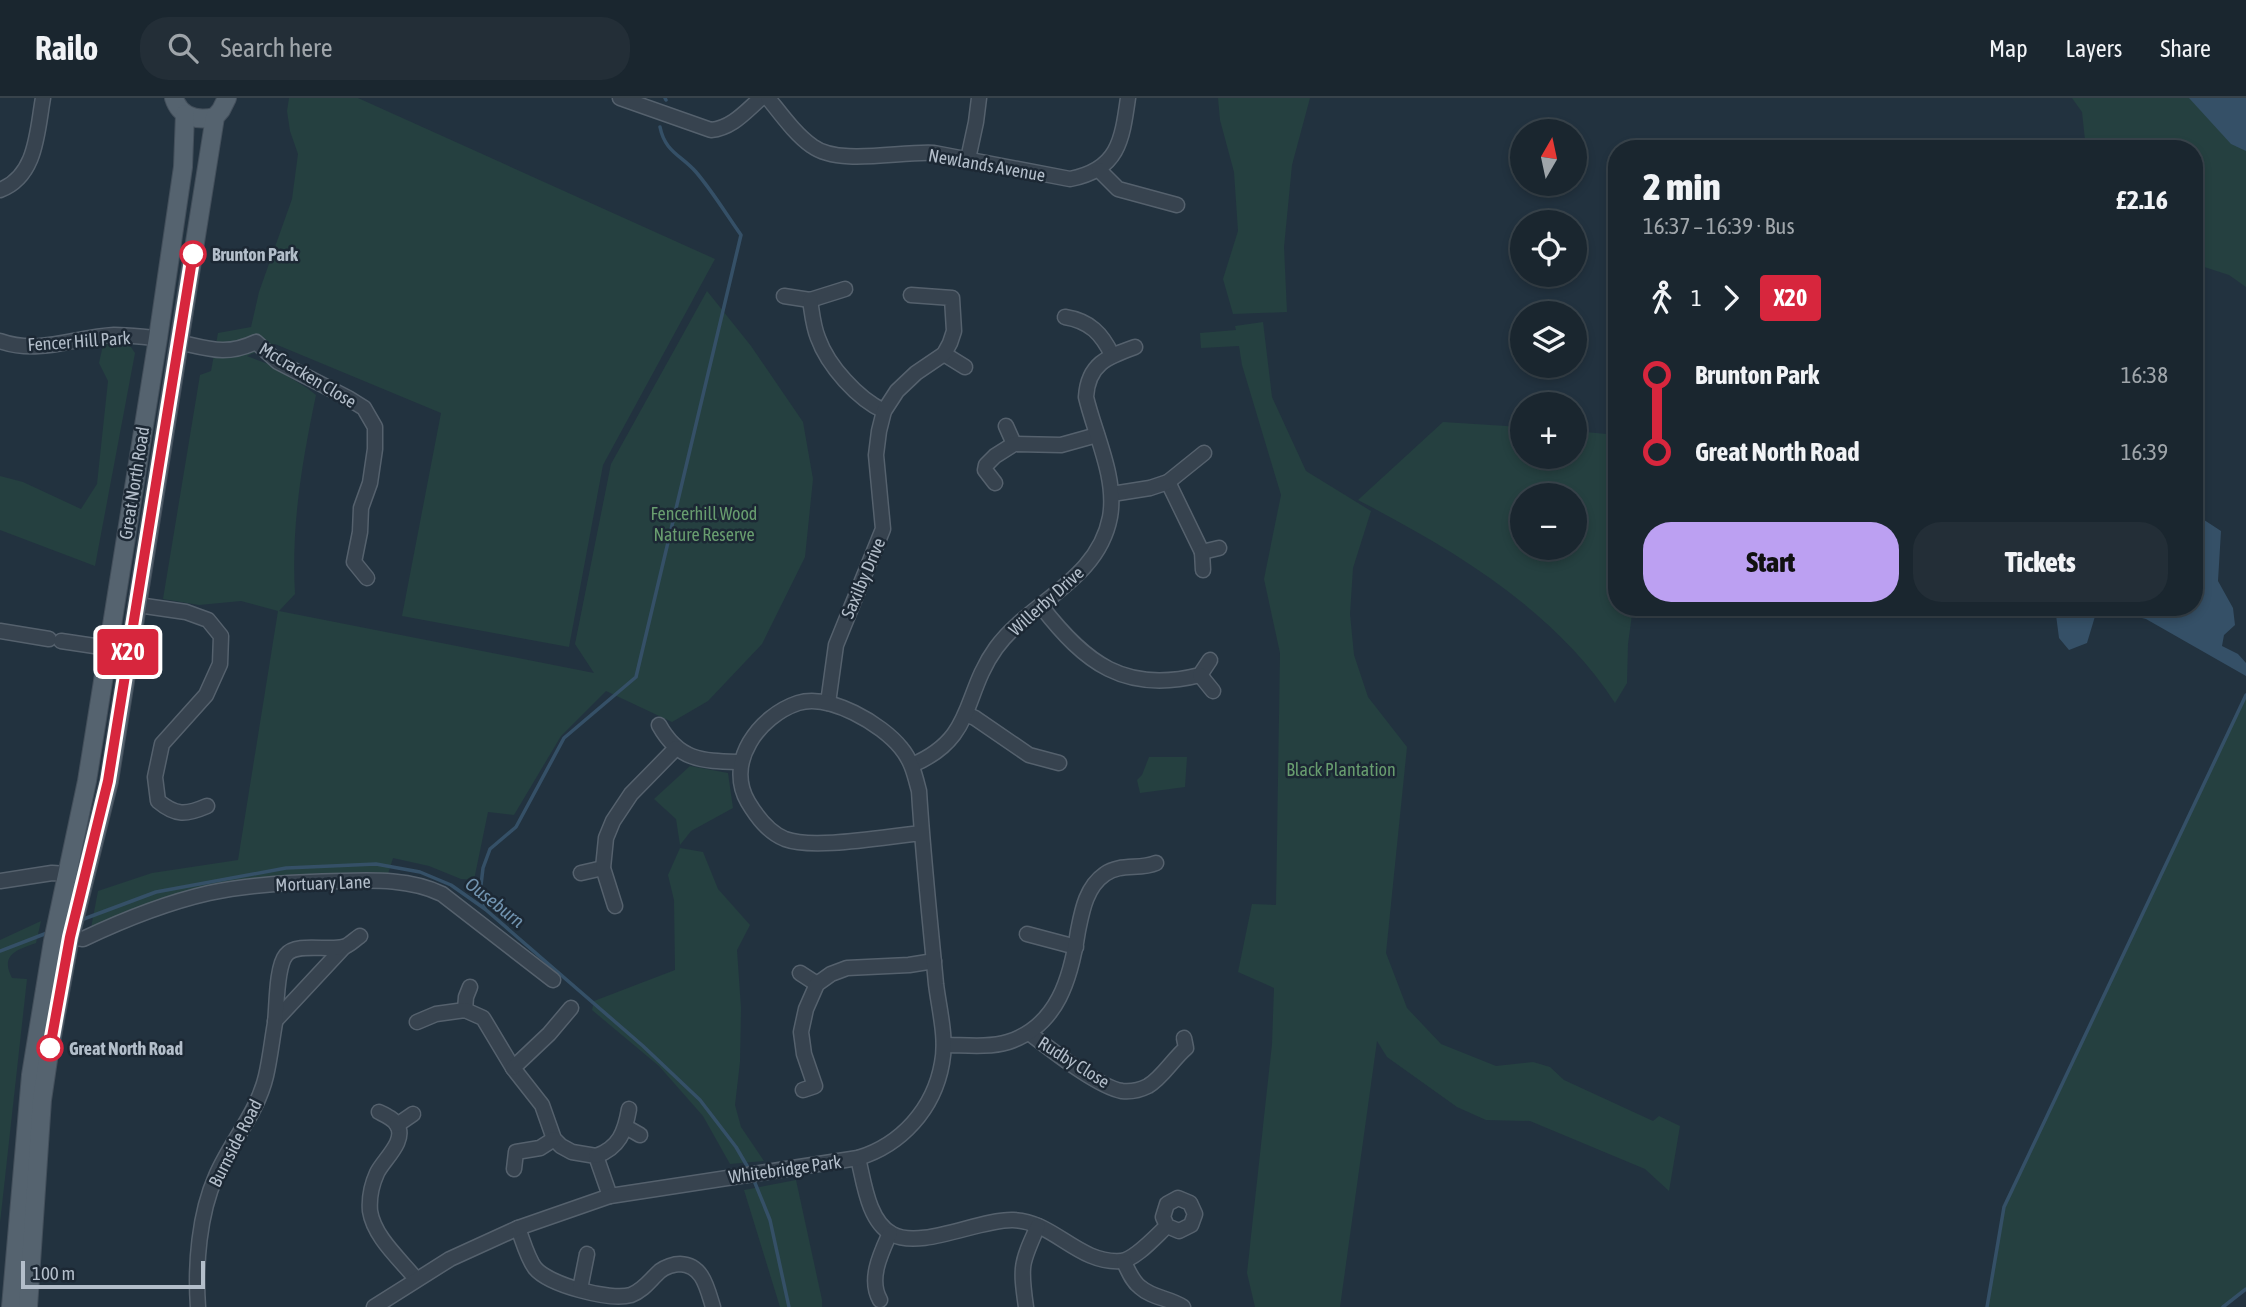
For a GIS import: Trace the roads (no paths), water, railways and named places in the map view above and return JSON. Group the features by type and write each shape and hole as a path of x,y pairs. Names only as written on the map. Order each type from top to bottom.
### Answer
{"main road":[{"path":"174,98 178,108 185,114 203,119 215,117"},
{"name":"Great North Road","path":"11,1307 26,1111 38,1028 62,939 77,912 108,781 215,117 227,98"},
{"name":"Great North Road","path":"28,1307 42,1100 62,939 58,917 87,781 158,338 183,167 185,114"}],"street":[{"path":"0,190 8,187 24,172 34,152 43,98"},
{"path":"620,98 711,130 723,129 734,122 761,98"},
{"name":"Newlands Avenue","path":"768,98 809,145 822,153 848,157 914,152 950,155 1070,179 1099,170"},
{"path":"968,159 979,98"},
{"path":"1128,98 1119,142 1111,157 1099,170 1118,190 1177,205"},
{"path":"784,296 810,300 845,289"},
{"path":"810,300 818,338 825,352 860,397 884,411 897,391 916,373 944,354 954,331 952,298 911,295"},
{"path":"1065,317 1078,319 1098,332 1112,355 1135,347"},
{"name":"Fencer Hill Park","path":"0,341 10,345 46,347 114,335 158,338"},
{"name":"McCracken Close","path":"178,342 217,350 239,351 257,342 278,362 363,408 376,427 375,449 370,483 361,508 360,532 347,562 367,578"},
{"path":"944,354 965,367"},
{"name":"Willerby Drive","path":"912,765 928,759 954,737 966,714 982,670 996,648 1012,629 1073,581 1102,541 1110,519 1112,494 1086,397 1087,383 1092,373 1112,355"},
{"name":"Saxilby Drive","path":"828,702 836,645 883,529 876,455 884,411"},
{"path":"1006,426 1014,444"},
{"path":"995,483 986,475 986,465 1014,444 1061,445 1097,435"},
{"path":"1112,494 1168,482 1203,453"},
{"path":"1168,482 1202,552 1202,570"},
{"path":"1202,552 1219,548"},
{"path":"138,605 186,612 208,620 221,636 220,664 206,695 162,744 155,777 158,801 171,811 190,813 207,806"},
{"path":"1041,606 1078,649 1101,666 1120,674 1148,681 1178,680 1200,674 1210,660"},
{"path":"0,631 108,648"},
{"path":"1200,674 1213,691"},
{"path":"800,702 828,702 882,729 901,748 912,765 919,792 922,833 813,844 784,839 758,820 743,793 740,762 753,735 773,715 800,702"},
{"path":"966,714 1029,755 1059,763"},
{"path":"659,725 676,748 689,757 707,761 740,762"},
{"path":"615,906 603,868 606,838 613,821 631,794 676,748"},
{"name":"Whitebridge Park","path":"374,1307 450,1259 517,1228 610,1196 858,1158 875,1153 894,1142 921,1115 937,1083 944,1045 922,833"},
{"path":"944,1045 1006,1043 1029,1033 1050,1012 1063,992 1073,967 1082,911 1090,891 1105,874 1124,867 1152,869"},
{"path":"581,873 603,868"},
{"path":"0,881 52,873 68,874"},
{"name":"Mortuary Lane","path":"62,939 83,939 152,910 218,892 252,886 305,881 396,881 442,894 553,981"},
{"path":"1027,934 1076,947"},
{"path":"275,1021 344,947 360,936"},
{"name":"Burnside Road","path":"198,1307 201,1226 207,1201 217,1174 258,1102 266,1076 282,963 293,949 344,947"},
{"path":"813,1088 801,1032 806,1009 817,984 831,974 847,968 934,961"},
{"path":"800,973 817,984"},
{"path":"465,1010 470,987"},
{"path":"513,1068 554,1029 571,1008"},
{"path":"417,1022 436,1014 465,1010 483,1018 513,1068 542,1105 554,1139 572,1152 596,1156 606,1152 615,1145 626,1127 629,1109"},
{"name":"Rudby Close","path":"1029,1033 1107,1086 1122,1091 1137,1091 1156,1081 1172,1060 1188,1047"},
{"path":"379,1112 397,1125 399,1132 398,1142 377,1173 371,1191 372,1221 378,1233 416,1279"},
{"path":"397,1125 413,1114"},
{"path":"626,1127 640,1135"},
{"path":"514,1169 511,1150 540,1148 554,1139"},
{"path":"596,1156 610,1196"},
{"path":"858,1158 875,1216 890,1233 905,1239 919,1239 993,1221 1013,1220 1038,1226 1094,1258 1124,1262 1167,1226"},
{"path":"1026,1307 1021,1271 1023,1259 1038,1226"},
{"path":"517,1228 533,1265 545,1278 614,1296 629,1295 644,1288 662,1270 676,1264 691,1265 701,1274 713,1307"},
{"path":"880,1300 875,1291 877,1267 890,1233"},
{"path":"580,1289 587,1254"},
{"path":"1124,1262 1139,1287 1184,1307"}],"water":[{"path":"2189,98 2246,98 2246,151 2231,144"},
{"path":"2203,519 2221,531 2218,581 2233,608 2235,625 2224,635 2222,646 2238,654 2246,663 2246,676 2146,619 2134,616 2203,616"},
{"path":"2056,616 2095,616 2087,643 2069,650 2059,638"}],"waterway":[{"path":"485,909 481,885 483,868 490,849 516,827 564,738 636,677 741,235 696,172 670,148 660,127"},
{"path":"1987,1307 2004,1207 2246,695"},
{"name":"Ouseburn","path":"81,920 156,892 286,868 376,864 420,872 451,885 485,909 643,1046 700,1100 736,1147 750,1171"},
{"name":"Ouseburn","path":"0,951 47,933"},
{"name":"Ouseburn","path":"753,1178 770,1220 789,1307"},
{"path":"2223,1307 2246,1289"}],"place":[{"name":"Brunton Park","path":"193,254"},
{"name":"Great North Road","path":"50,1048"}],"park label":[{"name":"Fencerhill Wood Nature Reserve","path":"704,523"},
{"name":"Black Plantation","path":"1341,769"}]}
